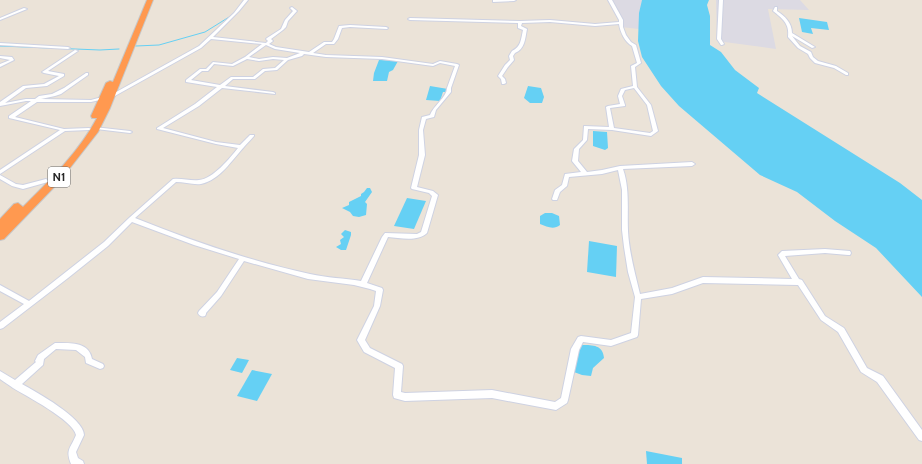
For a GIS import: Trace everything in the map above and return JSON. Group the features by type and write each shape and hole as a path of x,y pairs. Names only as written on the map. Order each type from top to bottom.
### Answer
{"highway":[{"name":"N1","path":"106,97 146,0"},
{"name":"N1","path":"0,236 56,180 92,128 150,0"},
{"name":"N1","path":"0,225 46,181 92,128"}],"street":[{"path":"0,104 26,100 91,101 106,97 200,47 212,38 221,26 239,11 246,0"},
{"path":"494,1 514,0"},
{"path":"585,173 575,161 578,149 585,140 586,127 651,135 656,131 649,106 635,87 633,66 639,64 634,45 627,39 621,20 610,0"},
{"path":"721,0 719,39 722,44"},
{"path":"273,93 188,81 201,70 204,71 213,64 233,65 271,41 268,39 278,33 295,11 292,8"},
{"path":"776,8 775,11 786,19 791,34 790,37 810,53 811,57 817,62 836,67 847,74"},
{"path":"0,19 25,9"},
{"path":"410,19 520,22 544,22 550,20 595,25 621,23"},
{"path":"504,84 503,79 500,76 512,60 511,56 513,52 518,50 523,40 525,29 519,27 520,22"},
{"path":"309,54 325,43 333,43 340,27 350,26 386,28"},
{"path":"791,34 813,47"},
{"path":"212,38 265,44 275,48 326,56 382,58 433,65 440,62 448,62 457,65 448,88 449,92 434,110 432,116 424,118 421,130 422,155 414,188 431,192 435,195 424,233 418,236 384,237 363,285"},
{"path":"0,44 68,48"},
{"path":"0,104 25,87 45,84 63,75 44,72 76,51"},
{"path":"246,58 259,60 273,58 288,59 301,55 303,52"},
{"path":"0,57 11,58 12,60 0,66"},
{"path":"241,147 216,143 159,128 197,105 235,77 256,78 264,70 276,69 288,59"},
{"path":"87,74 54,95 41,98 12,117 64,130 92,128 130,132"},
{"path":"612,129 608,107 623,105 620,96 623,89 635,87"},
{"path":"0,172 64,130"},
{"path":"0,326 106,244 131,219 175,180 200,182 208,180 227,163 252,136"},
{"path":"555,199 557,191 564,186 567,175 602,172 620,168 692,164"},
{"path":"131,219 169,234 243,258 310,277 370,286 380,290 377,306 361,340 367,350 399,366 397,395 405,397 492,394 556,406 564,400 574,349 580,339 611,343 634,335 638,297 630,267 625,231 624,179 620,168"},
{"path":"0,178 14,185 23,187 46,181"},
{"path":"796,282 781,255 784,253 825,251 848,253"},
{"path":"203,314 201,312 219,294 243,258"},
{"path":"638,297 672,291 703,280 800,282 823,318 841,330 864,370 880,380 922,437"},
{"path":"0,288 29,304"},
{"path":"15,385 40,363 39,361 41,357 55,346 78,347 88,354 89,361 100,366"},
{"path":"0,375 65,416 77,426 80,431 80,437 72,452 74,461 80,464"}],"shaded area":[{"path":"608,0 642,0 639,29 621,27 623,21"},
{"path":"716,0 800,0 809,10 768,9 776,49 717,41"}],"water":[{"path":"642,0 709,0 707,5 710,16 710,45 721,52 735,70 759,88 757,93 900,183 922,200 922,297 876,248 835,221 797,192 760,175 679,106 661,86 642,57 638,41 639,13"},
{"path":"799,18 827,22 829,30 811,28 813,34 802,32"},
{"path":"379,60 398,61 393,70 389,72 387,81 373,81 374,73"},
{"path":"430,86 448,89 448,92 443,92 440,101 426,100"},
{"path":"528,86 541,88 544,97 542,103 530,103 524,98"},
{"path":"593,131 607,132 608,148 605,150 593,146"},
{"path":"367,188 370,188 372,192 365,202 367,204 366,215 359,217 353,216 350,212 342,208 349,205 349,202 361,196"},
{"path":"407,198 426,201 414,229 394,226"},
{"path":"545,213 552,213 559,216 560,225 553,228 540,224 540,216"},
{"path":"345,230 351,232 351,235 346,250 341,250 336,247 341,244 340,240 344,237 341,234"},
{"path":"589,241 617,246 616,277 587,272"},
{"path":"582,345 590,345 602,350 604,358 593,368 591,376 574,372 576,355"},
{"path":"237,358 249,360 242,373 230,370"},
{"path":"252,370 272,374 257,401 237,396"},
{"path":"646,451 682,458 682,464 647,464"}],"waterway":[{"path":"136,46 159,45 205,32 234,14"},
{"path":"0,46 100,50 119,49"}]}
